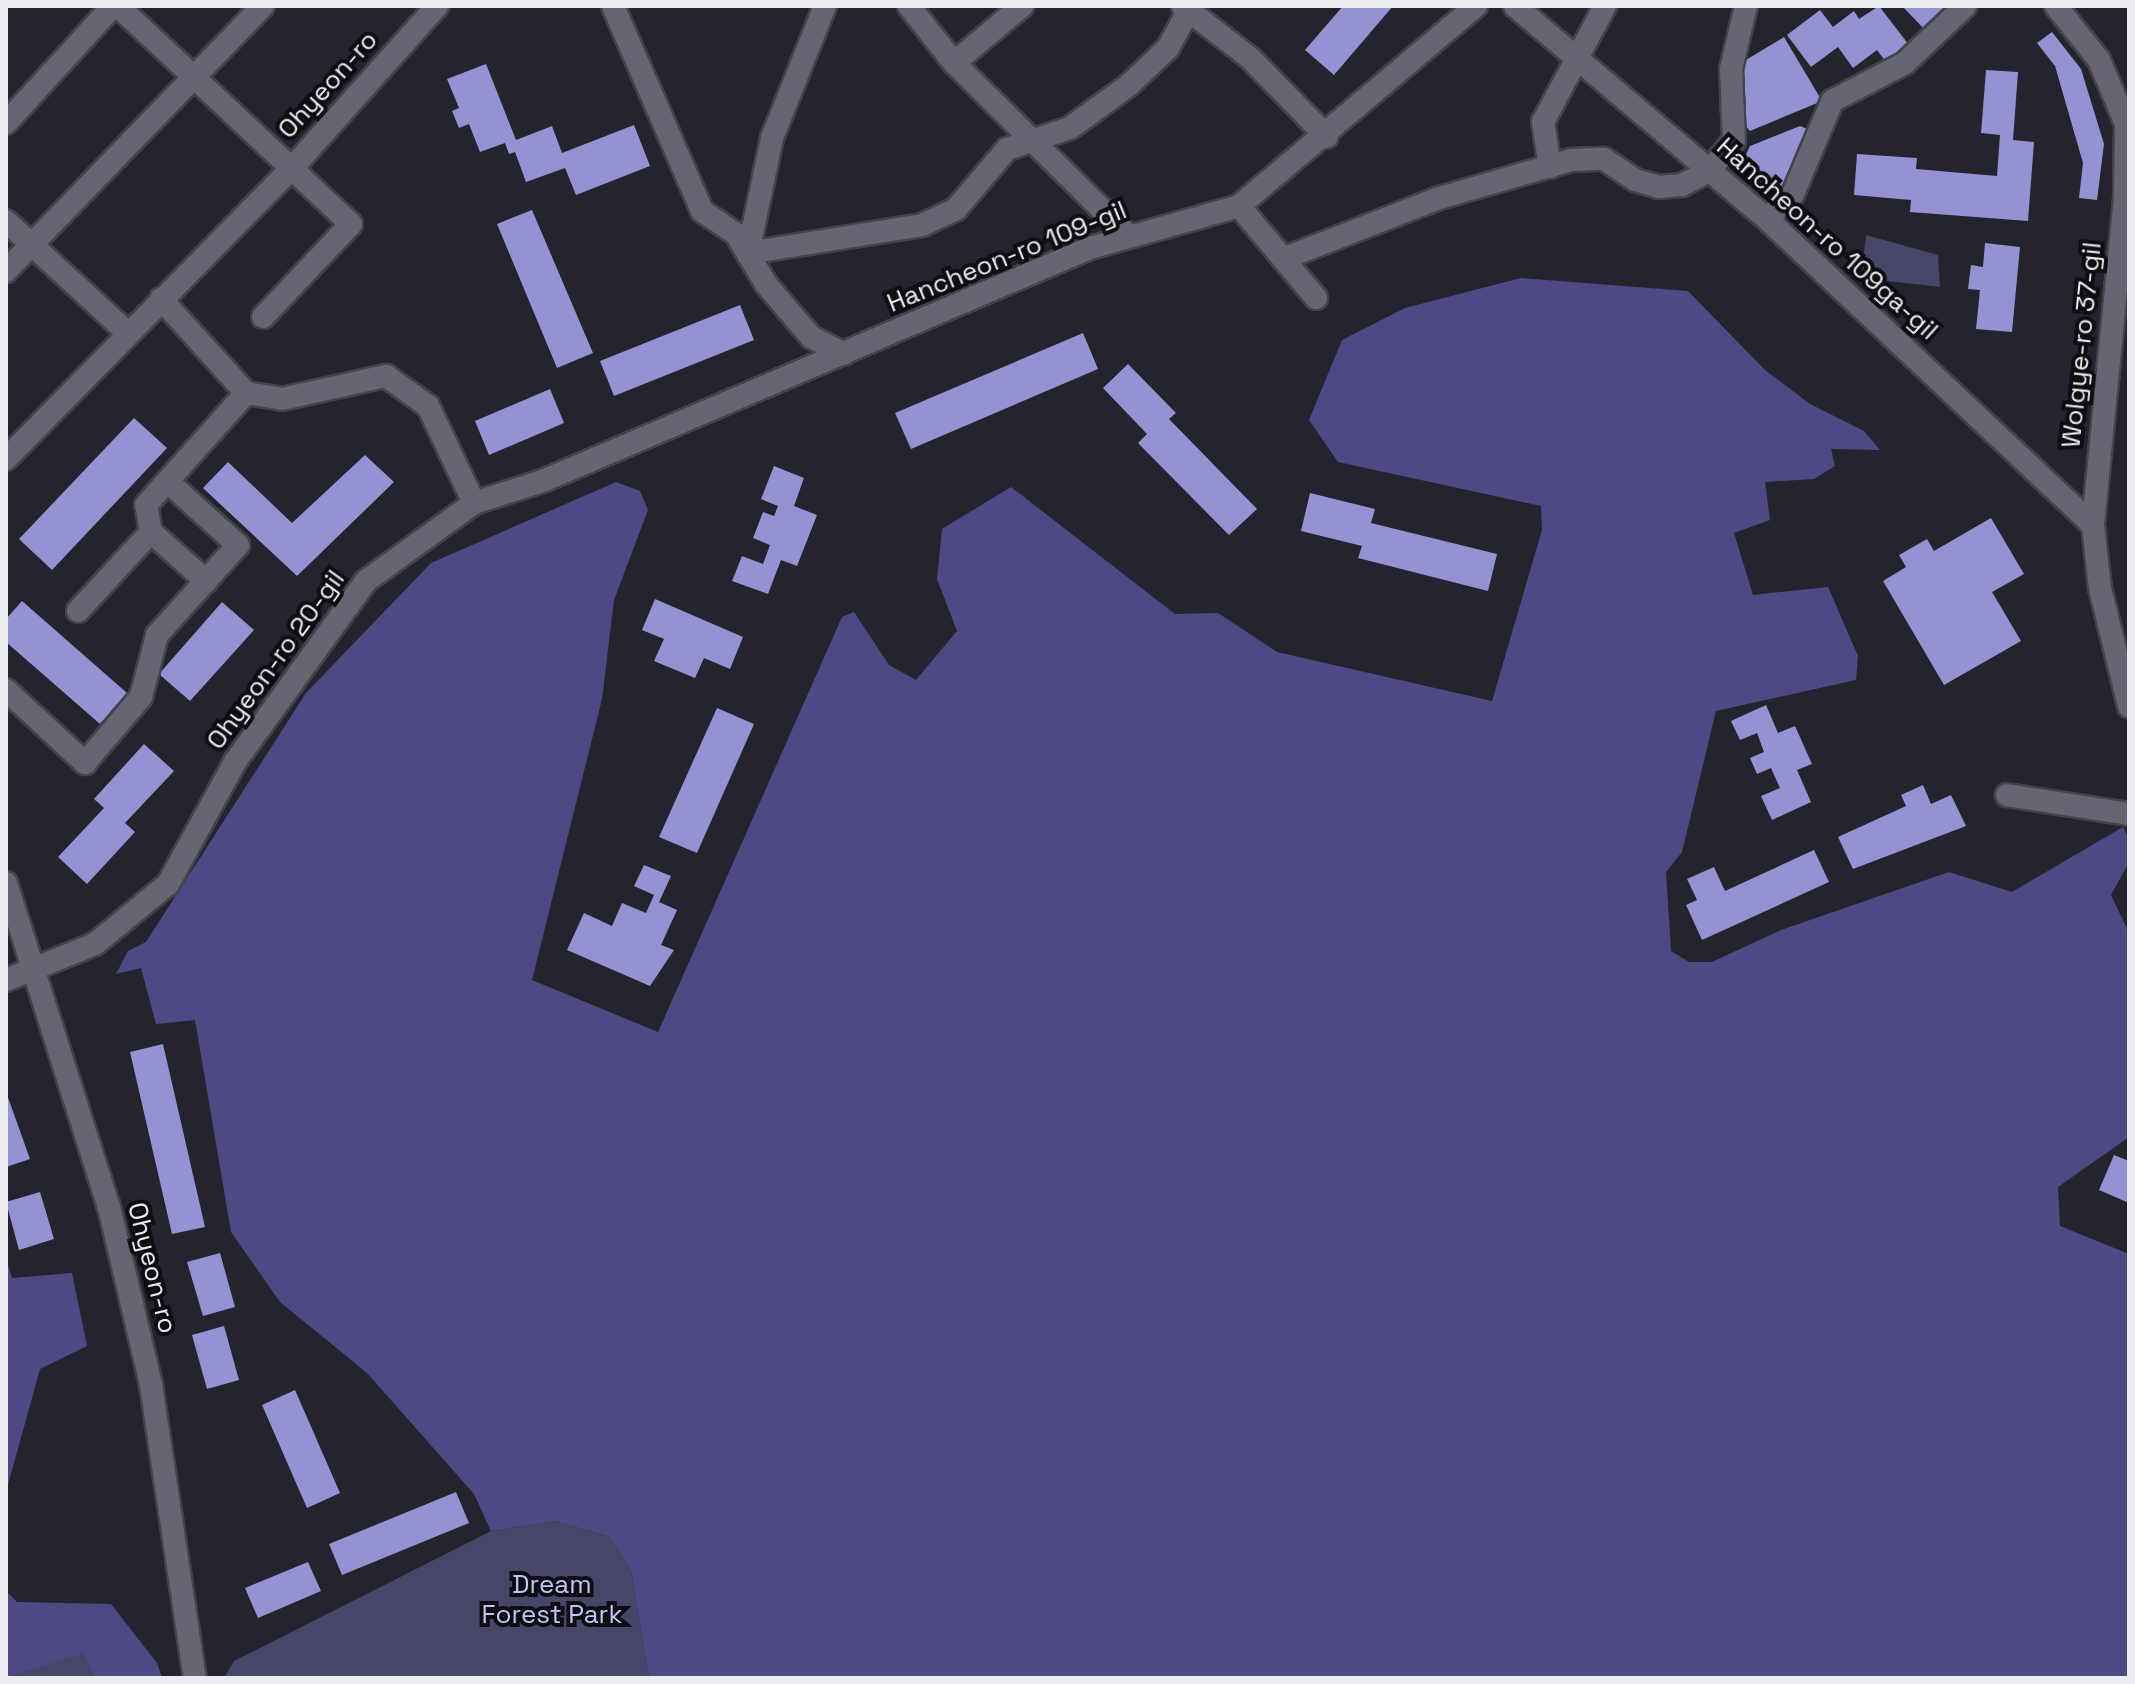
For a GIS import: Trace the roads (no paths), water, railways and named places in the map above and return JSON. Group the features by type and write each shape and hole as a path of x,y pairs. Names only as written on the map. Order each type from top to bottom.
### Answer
{"street":[{"path":"6,123 116,6 294,166"},
{"path":"6,271 33,247 263,6"},
{"name":"Ohyeon-ro","path":"6,459 294,166 436,6"},
{"path":"613,6 702,211 736,234 811,337 844,354"},
{"path":"748,253 772,138 825,6"},
{"path":"909,6 954,63 1129,236"},
{"path":"954,63 1022,6"},
{"name":"Hancheon-ro 109-gil","path":"844,354 1129,236 1239,206 1327,137 1476,6"},
{"name":"Hancheon-ro 109ga-gil","path":"1515,6 1767,219 2093,525"},
{"path":"1550,167 1541,127 1605,6"},
{"path":"1285,258 1436,199 1550,167 1604,159 1659,187 1682,185 1710,170 1734,140 1730,80 1746,6"},
{"path":"1767,219 1793,194 1832,101 1905,63 1965,6"},
{"name":"Wolgye-ro 37-gil","path":"2056,6 2099,60 2120,103 2127,145 2093,525 2100,588 2129,706"},
{"path":"748,253 922,225 956,209 987,167 1031,138 1070,128 1129,85 1168,48 1186,8 1250,58 1327,137"},
{"name":"Ohyeon-ro","path":"263,317 351,224 294,166"},
{"path":"1239,206 1316,298"},
{"path":"6,221 128,333"},
{"path":"161,299 246,393 282,399 386,376 428,406 474,503"},
{"name":"Ohyeon-ro 20-gil","path":"6,980 32,974 95,944 168,884 235,762 366,581 474,503 545,480 844,354"},
{"path":"206,581 151,532 146,505 246,393"},
{"path":"6,690 85,763 141,697 157,635 238,545 168,482"},
{"path":"78,611 151,532"},
{"path":"2007,795 2129,814"},
{"name":"Ohyeon-ro","path":"6,883 32,974 109,1207 147,1371 195,1678"}],"park label":[{"name":"Dream Forest Park","path":"552,1600"}]}
